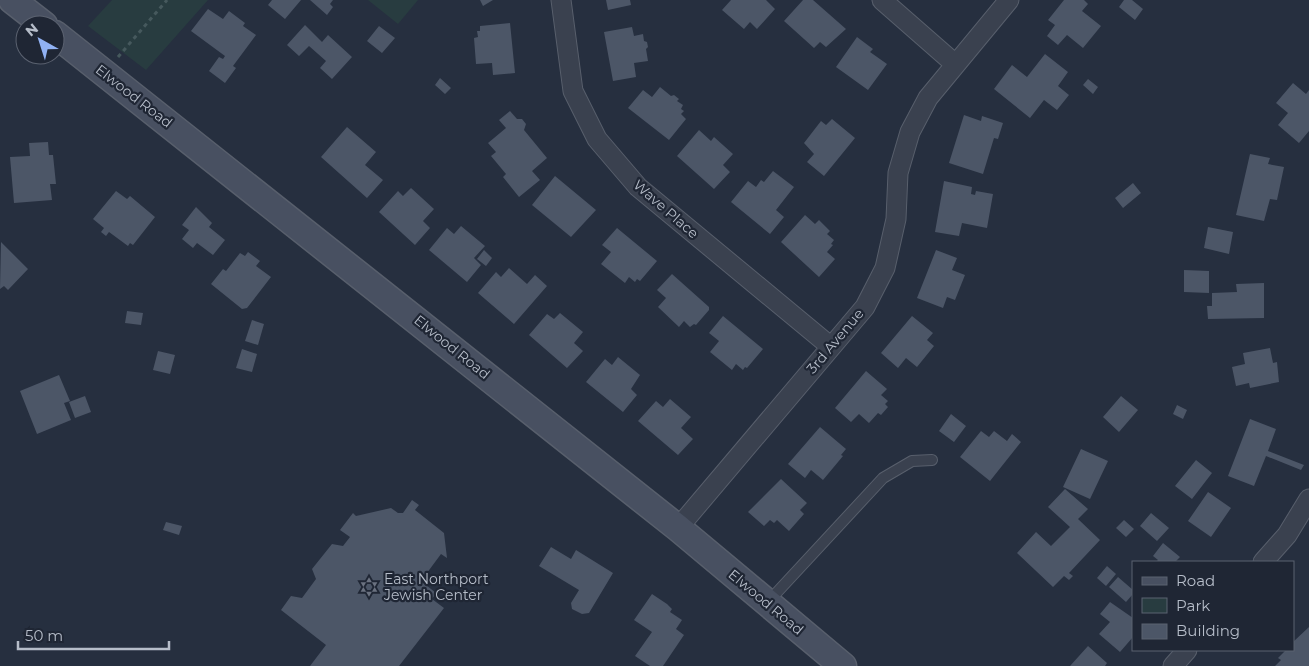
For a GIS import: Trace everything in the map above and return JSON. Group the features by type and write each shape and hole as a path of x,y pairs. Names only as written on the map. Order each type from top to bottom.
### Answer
{"main road":[{"path":"12,0 31,15"},
{"name":"Elwood Road","path":"65,42 678,528 843,666"}],"street":[{"name":"Wave Place","path":"561,0 573,91 597,139 638,187 830,346"},
{"path":"882,0 955,64"},
{"name":"3rd Avenue","path":"678,528 830,346 865,308 885,268 896,219 898,173 910,132 928,98 1009,0"},
{"path":"1265,561 1287,535 1309,500"},
{"path":"1173,666 1186,651"}],"lane":[{"path":"768,602 883,478 912,461 932,460"}],"path":[{"path":"105,73 167,0"}],"green space":[{"path":"112,0 208,0 146,70 88,26"},
{"path":"368,0 418,0 398,24"}],"building":[{"path":"272,0 301,0 285,19 268,5"},
{"path":"310,0 333,0 330,4 333,7 327,15"},
{"path":"480,0 493,0 483,6"},
{"path":"606,0 630,0 631,5 608,10"},
{"path":"731,0 766,0 775,9 757,29 750,22 744,29 722,10"},
{"path":"803,0 813,0 846,29 826,47 820,42 814,48 784,21"},
{"path":"1064,0 1084,0 1088,4 1082,11 1101,26 1083,48 1067,35 1058,45 1047,36 1055,25 1048,20"},
{"path":"1124,0 1132,0 1143,9 1135,20 1119,7"},
{"path":"208,9 223,19 229,11 245,23 243,26 256,35 233,66 236,68 225,83 209,71 219,57 223,59 225,56 191,31"},
{"path":"510,23 515,73 493,75 492,63 476,64 474,38 478,37 477,31 480,31 480,26"},
{"path":"305,25 322,42 328,35 352,57 332,79 320,68 326,61 309,46 299,56 287,45"},
{"path":"379,26 395,38 382,53 367,41"},
{"path":"632,27 634,36 643,34 644,41 647,42 648,61 634,63 636,77 613,81 604,32"},
{"path":"857,37 873,49 870,52 887,64 868,90 836,67"},
{"path":"1045,54 1068,72 1058,86 1069,95 1057,110 1044,100 1030,118 994,89 1012,65 1027,77"},
{"path":"440,78 451,88 445,94 435,85"},
{"path":"1088,79 1098,87 1093,94 1083,85"},
{"path":"1293,83 1306,94 1309,90 1309,131 1299,143 1278,125 1288,113 1276,103"},
{"path":"660,87 671,96 674,95 679,99 677,101 683,105 681,109 684,111 681,114 686,119 669,140 628,108 643,90 652,97"},
{"path":"510,111 517,119 522,119 526,124 524,130 547,158 532,171 540,180 519,197 503,177 506,174 491,156 496,152 488,143 506,128 499,120"},
{"path":"964,115 981,121 982,116 1003,123 998,139 994,138 983,174 949,163"},
{"path":"832,119 855,138 824,176 807,162 814,154 804,143 821,121 826,125"},
{"path":"347,127 376,152 365,165 383,180 367,198 321,157"},
{"path":"699,130 711,141 714,137 733,154 723,165 730,172 714,189 677,156"},
{"path":"48,142 49,155 53,155 56,184 50,184 52,200 14,203 10,157 30,156 29,143"},
{"path":"1250,154 1270,158 1268,164 1284,167 1277,200 1270,199 1264,221 1236,215"},
{"path":"773,171 794,187 776,210 784,217 770,234 731,202 748,181 756,187 761,180 764,182"},
{"path":"555,176 596,210 571,237 532,205"},
{"path":"944,181 972,187 971,194 975,195 976,191 993,194 987,228 962,223 959,236 935,232"},
{"path":"1133,183 1141,193 1123,208 1115,198"},
{"path":"411,188 434,209 423,221 430,228 415,245 379,212 398,191 403,196"},
{"path":"116,191 127,199 130,196 155,217 133,245 130,243 128,246 109,232 106,236 101,232 104,228 93,219"},
{"path":"196,207 212,223 209,227 225,240 213,255 197,243 193,248 182,239 189,230 182,225"},
{"path":"805,215 815,224 819,220 830,231 827,234 834,240 831,244 833,245 827,252 835,259 819,277 781,242"},
{"path":"461,226 485,246 474,258 481,265 467,282 429,250 447,228 454,234"},
{"path":"1208,227 1233,232 1229,254 1204,248"},
{"path":"617,228 657,261 640,281 637,279 635,282 629,277 625,283 601,264 611,252 602,245"},
{"path":"1,242 28,269 8,290 4,286 0,289"},
{"path":"484,250 492,258 486,266 477,259"},
{"path":"936,250 957,258 952,270 965,275 955,300 947,297 943,308 917,298"},
{"path":"248,252 260,261 256,266 271,277 247,308 242,309 211,284 223,269 226,271 240,253 245,256"},
{"path":"509,268 527,284 535,275 547,286 514,324 478,293 496,272 501,277"},
{"path":"1184,270 1209,271 1209,293 1184,292"},
{"path":"672,274 709,307 709,310 696,325 694,324 690,327 684,321 679,327 658,307 666,298 657,290"},
{"path":"1264,283 1264,318 1208,319 1207,306 1212,306 1212,293 1237,292 1236,284"},
{"path":"127,311 143,313 141,325 125,323"},
{"path":"560,313 583,332 574,343 583,351 567,368 529,335 547,314 554,319"},
{"path":"723,316 763,349 747,368 745,367 743,370 736,364 732,370 710,352 719,341 709,333"},
{"path":"912,316 933,333 927,340 934,346 917,367 906,358 898,368 881,353"},
{"path":"252,320 264,324 258,345 245,341"},
{"path":"1270,348 1273,363 1277,362 1279,382 1250,388 1249,383 1236,386 1232,367 1245,364 1243,353"},
{"path":"242,349 257,354 252,372 236,368"},
{"path":"158,351 175,355 170,374 153,370"},
{"path":"618,357 640,375 631,389 637,395 623,412 586,382 605,359 612,365"},
{"path":"866,371 887,389 881,395 888,401 885,404 888,407 881,415 878,413 869,423 859,414 851,422 835,408"},
{"path":"59,375 70,401 64,403 71,420 37,434 20,391"},
{"path":"85,396 91,412 75,418 69,402"},
{"path":"1121,396 1138,410 1119,432 1103,417"},
{"path":"670,399 691,417 681,428 693,439 678,455 638,421 656,401 663,407"},
{"path":"1177,405 1187,410 1183,419 1173,414"},
{"path":"951,414 966,426 954,442 939,431"},
{"path":"1250,419 1276,429 1268,451 1304,465 1301,470 1266,456 1254,486 1228,476"},
{"path":"820,427 846,449 841,455 843,456 823,480 811,470 805,478 788,464"},
{"path":"981,431 989,437 994,431 1007,441 1012,434 1021,442 990,481 960,457"},
{"path":"1081,449 1108,461 1090,499 1063,487"},
{"path":"1196,460 1212,473 1192,499 1175,486"},
{"path":"781,479 807,503 800,510 804,514 789,531 777,520 774,523 770,520 764,526 748,512"},
{"path":"1065,489 1088,509 1078,519 1100,540 1069,573 1073,576 1069,580 1064,576 1053,587 1017,553 1036,532 1051,546 1070,527 1048,507"},
{"path":"1208,492 1231,508 1211,537 1188,521"},
{"name":"East Northport Jewish Center","path":"412,500 419,505 415,510 444,533 447,558 441,554 421,581 436,593 432,599 444,608 399,666 310,666 326,645 281,610 291,596 302,598 316,579 312,569 332,544 343,546 350,537 340,530 353,513 356,516 391,508 398,513 403,513"},
{"path":"1151,513 1169,528 1157,541 1140,526"},
{"path":"1124,520 1134,529 1126,537 1116,528"},
{"path":"166,522 182,526 179,535 163,530"},
{"path":"1163,543 1180,557 1176,561 1157,561 1153,556"},
{"path":"551,547 571,559 576,550 613,573 589,613 582,614 572,609 571,603 579,590 539,566"},
{"path":"1107,566 1116,574 1106,586 1097,578"},
{"path":"1118,577 1132,589 1132,595 1126,602 1109,587"},
{"path":"652,594 667,604 672,609 670,612 682,620 676,629 684,635 663,666 650,666 635,656 652,632 634,620"},
{"path":"1110,602 1132,617 1132,638 1120,652 1099,634 1110,622 1100,614"},
{"path":"1309,627 1309,666 1275,666 1281,660 1278,658 1285,651 1294,651 1294,641"},
{"path":"1088,646 1107,663 1105,666 1070,666"}],"place":[{"name":"East Northport Jewish Center","path":"369,587"}]}
